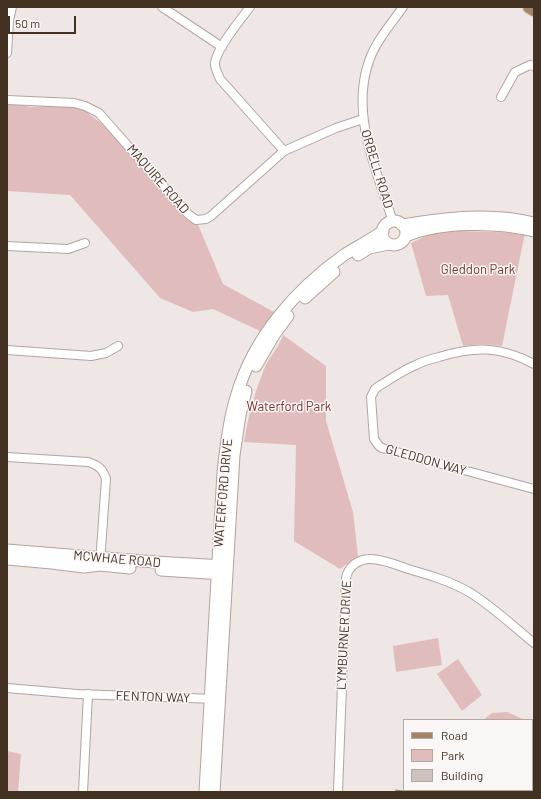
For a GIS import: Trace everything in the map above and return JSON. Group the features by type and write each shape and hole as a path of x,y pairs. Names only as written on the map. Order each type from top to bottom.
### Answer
{"main road":[{"path":"529,7 534,10"}],"street":[{"path":"7,53 9,21 12,7"},
{"path":"162,7 222,47"},
{"path":"250,7 222,47 215,62 217,73 220,79 284,151"},
{"name":"ORBELL ROAD","path":"398,223 369,148 363,118 363,88 369,61 382,36 403,7"},
{"path":"501,98 515,72 530,65 534,66"},
{"name":"MAQUIRE ROAD","path":"7,100 74,103 85,106 99,113 188,214 196,220 206,219 211,216 284,151 363,118"},
{"path":"398,223 406,230 406,236 399,244 389,244 384,238 383,231 386,225 398,223 479,217 510,218 534,223"},
{"path":"406,236 422,230 444,226 498,226 534,231"},
{"name":"WATERFORD DRIVE","path":"214,792 215,699 222,570 223,472 226,444 237,393 250,362 272,324 296,295 344,255 383,231"},
{"path":"7,246 68,249 85,243"},
{"name":"WATERFORD DRIVE","path":"222,570 235,441 243,399 256,367 282,323 303,299 342,265 358,254 369,248 389,244"},
{"path":"7,350 91,356 106,353 118,346"},
{"name":"GLEDDON WAY","path":"534,364 496,350 483,349 459,351 415,365 375,389 372,397 374,439 382,448 534,489"},
{"path":"7,457 88,462 99,467 104,472 106,479 100,561"},
{"name":"MCWHAE ROAD","path":"7,550 100,561 155,562 222,570"},
{"name":"MCWHAE ROAD","path":"7,559 84,567 100,561"},
{"name":"LYMBURNER DRIVE","path":"338,792 346,578 347,572 355,564 370,559 392,563 458,586 478,598 534,643"},
{"name":"FENTON WAY","path":"7,688 88,694 215,699"},
{"path":"83,792 88,694"},
{"name":"WATERFORD DRIVE","path":"205,792 215,699"}],"green space":[{"path":"7,100 29,107 80,105 100,122 196,220 223,284 274,312 260,331 213,309 193,312 160,298 70,195 7,191"},
{"name":"Gleddon Park","path":"460,231 525,233 502,346 482,344 463,346 448,295 426,296 411,243 433,233"},
{"name":"Waterford Park","path":"283,335 326,366 326,421 353,512 358,556 340,569 294,541 296,445 244,442 252,404 261,376"},
{"path":"438,638 442,665 396,672 393,646"},
{"path":"458,659 482,695 462,711 437,674"},
{"path":"507,712 523,719 484,719 492,713"},
{"path":"533,725 534,792 498,791 533,791"},
{"path":"7,751 21,754 18,792 7,792"}],"building":[{"path":"396,790 410,792 396,792"},
{"path":"411,791 450,791 450,792"}]}
